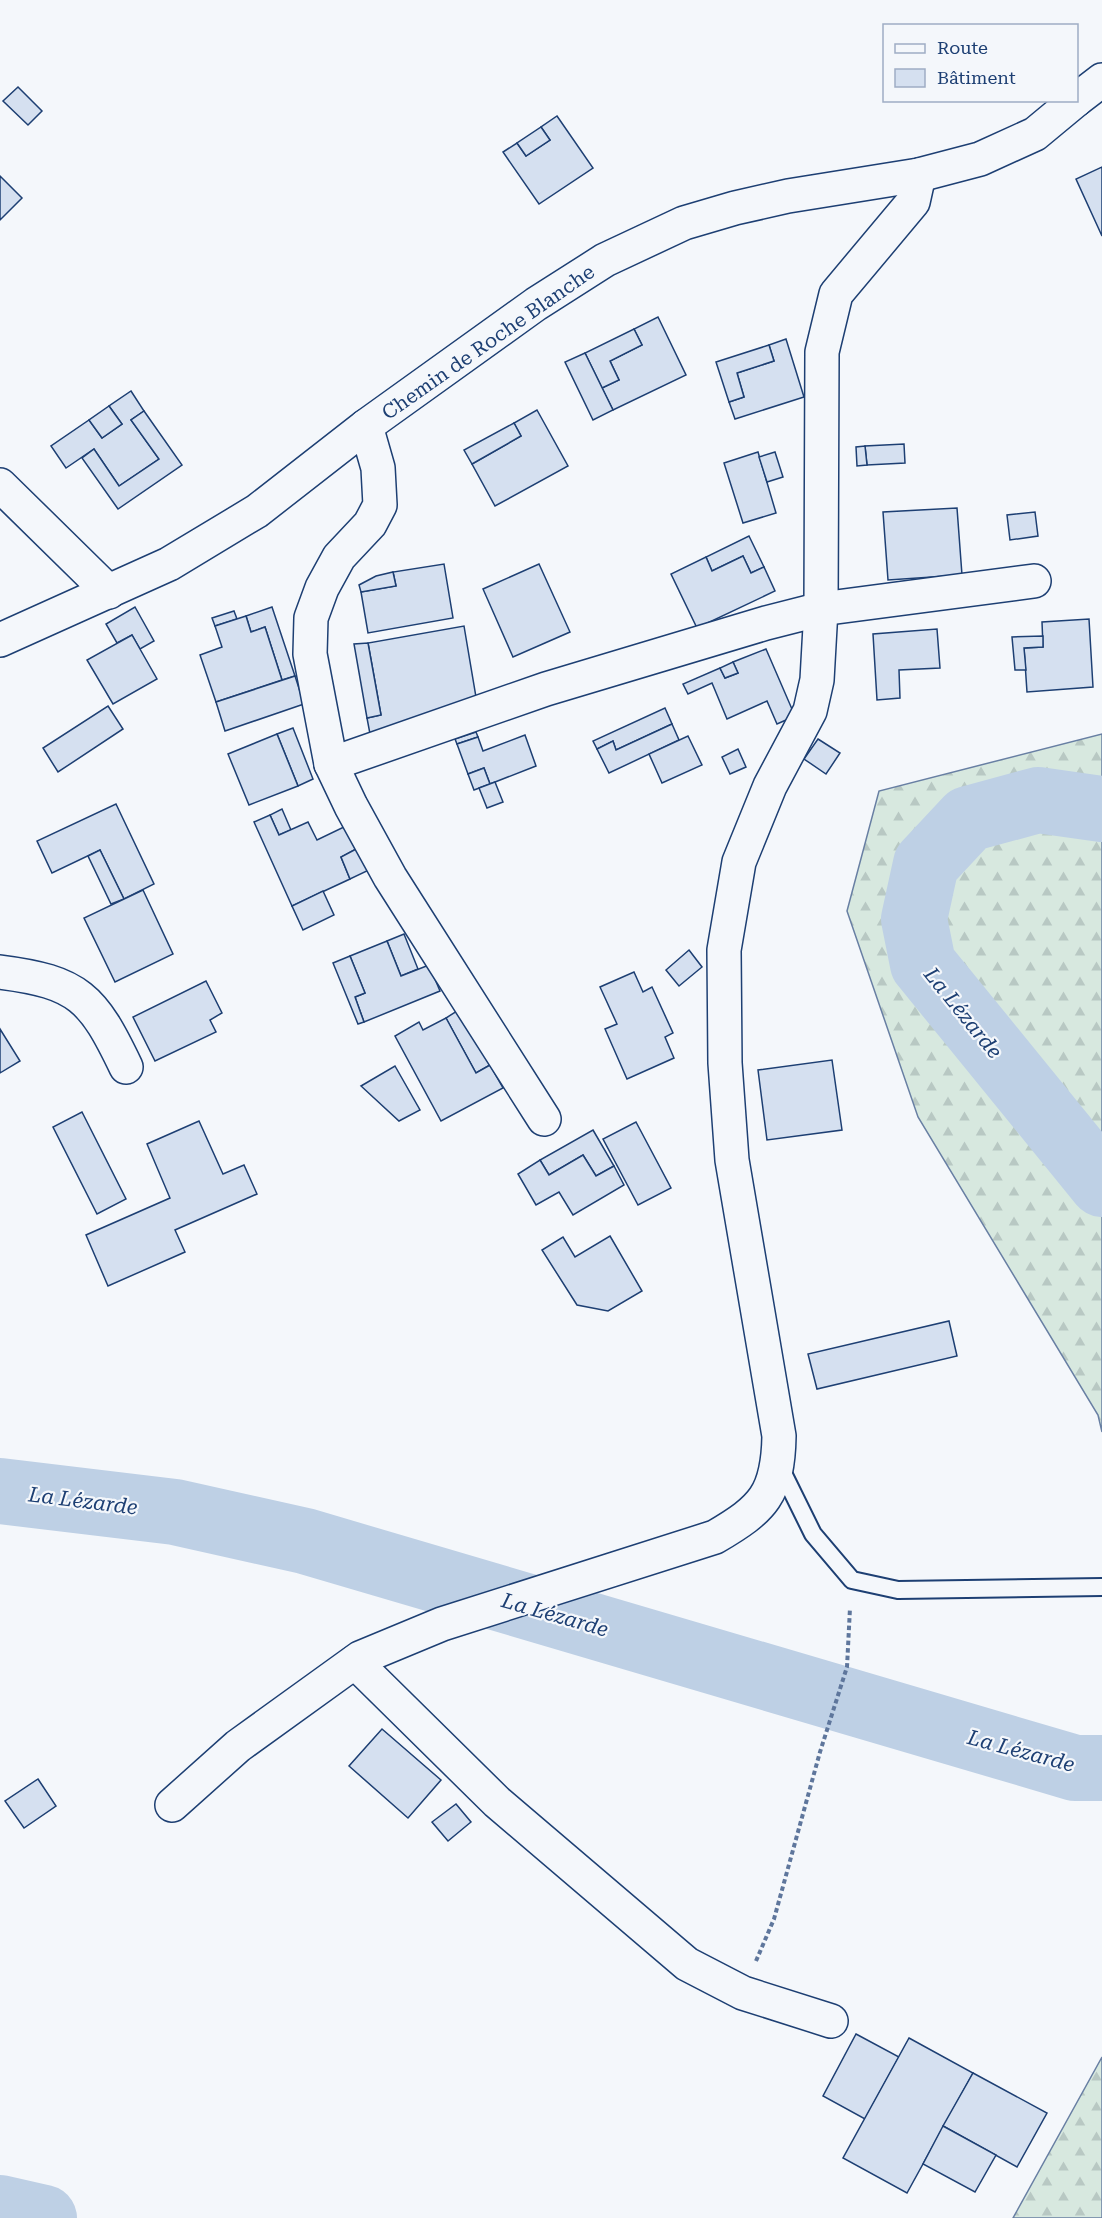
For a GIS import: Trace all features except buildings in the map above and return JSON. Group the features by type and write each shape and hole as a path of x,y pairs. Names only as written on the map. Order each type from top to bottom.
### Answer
{"street":[{"name":"Chemin de Roche Blanche","path":"1078,98 1102,80"},
{"name":"Chemin de Roche Blanche","path":"0,640 169,564 257,511 366,426 536,304 605,260 684,223 788,196 919,174 980,159 1035,134 1074,102"},
{"path":"172,1805 238,1746 355,1662 442,1624 551,1587 715,1537 750,1516 769,1492 778,1464 779,1436 732,1160 726,1063 724,950 739,862 770,786 810,711 817,680 821,609 822,352 837,294 913,202 919,174"},
{"path":"366,426 378,468 380,505 370,524 339,557 322,588 311,618 309,654 331,764 390,877 544,1119"},
{"path":"0,485 109,592"},
{"path":"331,764 546,689 821,609 1034,581"},
{"path":"0,972 48,982 83,997 97,1012 126,1067"},
{"path":"355,1662 497,1802 687,1964 743,1993 831,2021"}],"lane":[{"path":"778,1464 813,1534 852,1580 898,1590 1102,1587"}],"path":[{"path":"743,1993 774,1919 820,1752 847,1667 852,1580"}],"green space":[{"path":"1102,734 1102,1432 1098,1415 918,1117 847,911 879,791"},
{"path":"1102,2057 1102,2218 1013,2218"}],"waterway":[{"name":"La Lézarde","path":"1102,809 1038,800 968,819 926,864 914,919 923,964 1102,1184"},
{"name":"La Lézarde","path":"0,1491 175,1512 305,1541 1075,1768 1102,1768"},
{"name":"La Lézarde","path":"0,2208 44,2218"}]}
